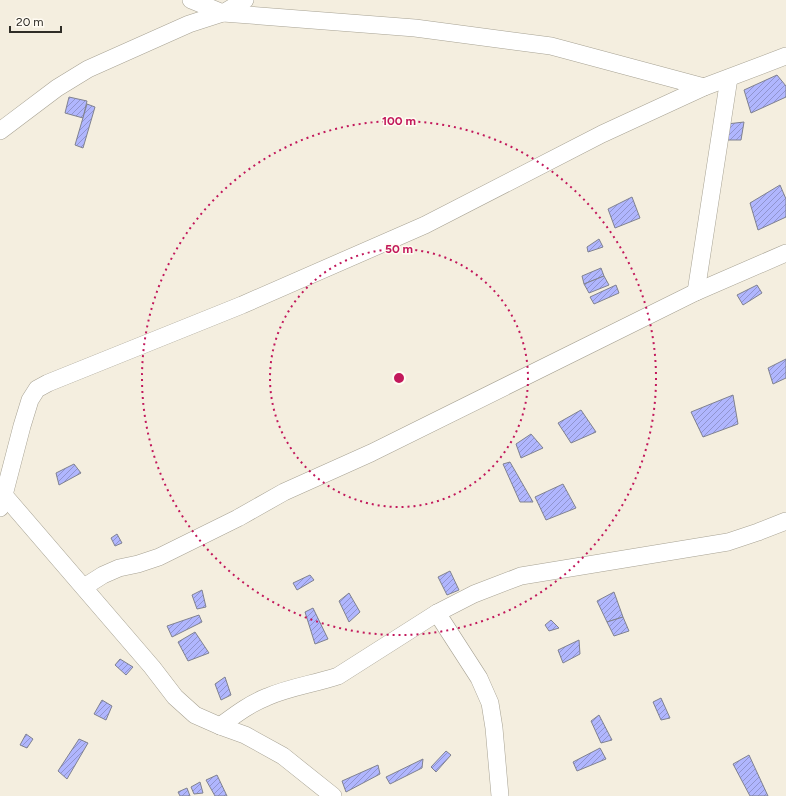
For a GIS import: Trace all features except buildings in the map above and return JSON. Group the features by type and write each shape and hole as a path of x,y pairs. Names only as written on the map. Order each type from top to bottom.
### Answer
{"street":[{"path":"191,0 224,13 415,28 551,46 704,87"},
{"path":"0,131 58,88 88,69 188,24 224,13 245,0"},
{"path":"333,796 283,756 245,735 196,715 175,696 84,587 2,499 30,400 37,389 48,383 242,305 425,225 602,134 704,87 786,56"},
{"path":"696,292 729,78"},
{"path":"84,587 103,575 119,568 159,557 238,518 284,492 371,453 696,292 786,253"},
{"path":"220,726 247,707 266,697 338,676 437,613 474,594 521,576 728,542 786,521"},
{"path":"437,613 479,678 490,703 494,728 500,796"}]}
